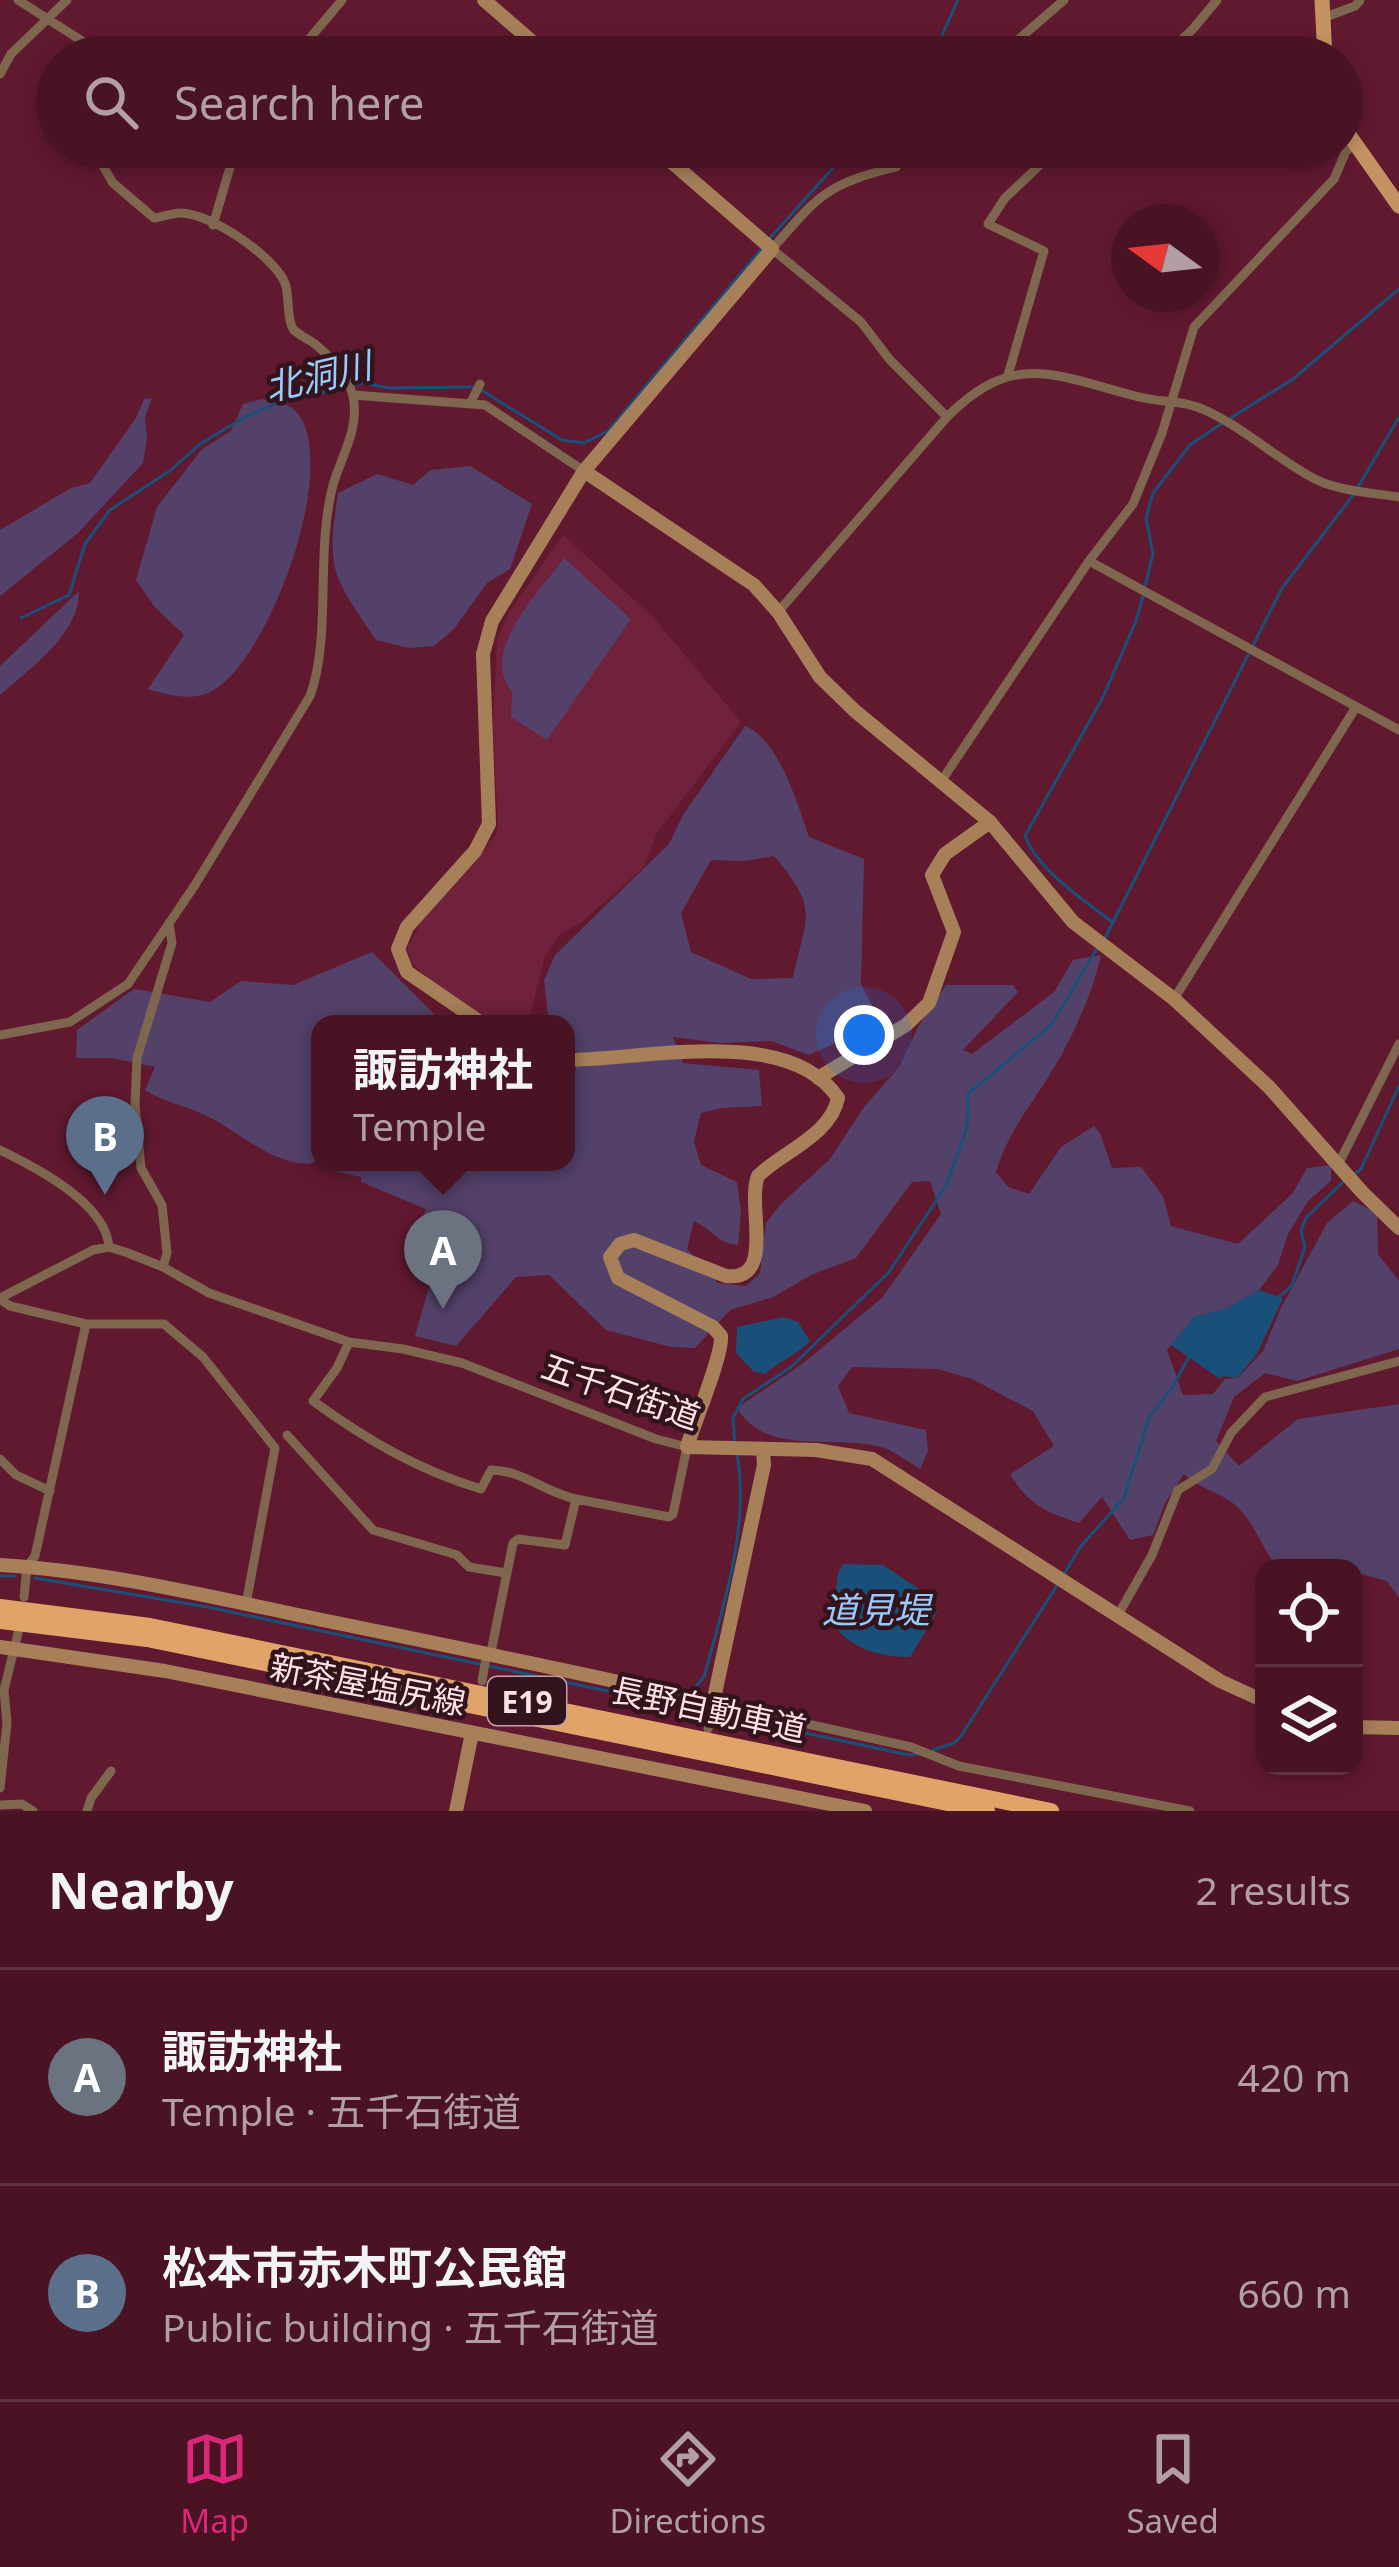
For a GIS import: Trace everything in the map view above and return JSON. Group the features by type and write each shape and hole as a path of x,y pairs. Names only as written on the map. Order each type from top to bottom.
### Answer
{"highway":[{"name":"長野自動車道","path":"0,1607 150,1625 1051,1811"},
{"name":"長野自動車道","path":"0,1621 147,1639 986,1811"}],"main road":[{"path":"1322,0 1324,36"},
{"path":"1363,158 1398,201"}],"street":[{"path":"18,0 75,36"},
{"path":"0,74 10,55 67,0"},
{"path":"312,36 342,0"},
{"path":"484,0 526,36"},
{"path":"1022,36 1064,0"},
{"path":"1186,36 1216,0"},
{"path":"1324,18 1360,0"},
{"path":"0,1035 70,1022 128,984 310,696 318,674 323,537 334,484 348,449 353,394 340,369 294,330 279,272 244,240 213,224 186,213 154,218 101,168"},
{"path":"213,224 230,168"},
{"path":"678,168 861,322 890,360 947,417"},
{"path":"469,1015 415,979 402,964 400,940 412,909 484,836 490,812 485,640 491,621 584,471 817,197 861,175 892,168"},
{"path":"1007,375 1044,251 988,224 1005,198 1037,168"},
{"path":"942,780 1147,478 1194,326 1338,168"},
{"path":"778,612 947,417 975,390 1007,375 1051,374 1210,412 1322,483 1399,497"},
{"path":"353,394 475,393 485,405 742,575 778,612 820,677 990,822 1073,922 1174,999 1269,1087 1399,1228"},
{"path":"1089,560 1399,730"},
{"path":"1174,999 1356,707"},
{"path":"818,1078 906,1025 929,1003 954,932 932,875 945,854 990,822"},
{"path":"163,1267 167,1253 162,1204 141,1168 135,1105 137,1058 172,943 169,923"},
{"path":"1338,1165 1399,1045"},
{"path":"349,1342 313,1401 397,1458 481,1489 491,1469 506,1470 554,1494 669,1517 674,1514 687,1448 719,1358 721,1336 713,1327 618,1278 610,1257 620,1244 634,1240 726,1276 749,1272 756,1258 752,1202 758,1177 835,1112 838,1098 818,1078 760,1052 575,1060"},
{"path":"0,1150 45,1172 73,1194 108,1233 109,1247 93,1250 0,1299 10,1306 86,1324 151,1322 175,1329 275,1448 246,1604"},
{"name":"五千石街道","path":"109,1247 163,1267 209,1293 349,1342 462,1363 687,1448 842,1452 872,1459 1220,1681 1255,1697"},
{"path":"24,1597 27,1567 35,1556 86,1324"},
{"path":"1118,1615 1152,1555 1178,1490 1212,1469 1231,1433 1265,1397 1399,1361"},
{"path":"287,1435 374,1530 457,1555 469,1568 506,1574"},
{"path":"708,1729 764,1465 763,1450"},
{"path":"0,1459 16,1475 50,1492"},
{"path":"486,1663 513,1543 518,1539 565,1545 576,1498"},
{"path":"0,1565 246,1604 486,1663 685,1697 917,1749 959,1766 1190,1811"},
{"path":"0,1788 8,1648 19,1629"},
{"name":"新茶屋塩尻線","path":"8,1648 165,1671 865,1811"},
{"path":"456,1811 475,1715"},
{"path":"1363,1727 1399,1728"},
{"path":"697,1777 701,1760"},
{"path":"956,1780 959,1766"},
{"path":"88,1811 91,1798 111,1771"},
{"path":"0,1805 22,1804 33,1811"}],"shaded area":[{"path":"152,398 145,417 143,463 78,533 0,596 0,530 71,488 90,483 144,399"},
{"path":"261,399 296,411 308,437 305,515 276,603 256,642 234,672 212,691 188,697 148,689 184,635 136,580 157,507 202,449 231,431 243,404"},
{"path":"470,466 532,504 510,569 487,583 454,629 434,646 409,648 376,640 336,572 333,540 338,493 377,474 413,485 431,470"},
{"path":"563,535 653,617 741,722 657,833 644,867 582,922 559,935 545,956 530,1015 483,1015 433,983 413,964 407,949 422,920 495,836 497,639 510,611"},
{"path":"564,558 631,619 547,740 511,717 512,692 503,659 517,622"},
{"path":"79,591 62,636 0,695 0,666"},
{"path":"745,726 768,745 786,774 809,837 864,859 861,984 881,1022 809,1055 771,1041 720,1043 673,1037 683,1063 759,1070 762,1106 701,1113 694,1142 701,1165 737,1182 738,1245 694,1221 687,1249 718,1283 746,1286 760,1273 766,1223 830,1159 864,1107 900,1066 918,1027 946,985 1013,985 1018,992 963,1050 972,1054 1054,992 1073,960 1101,955 1072,1035 1012,1134 996,1172 1008,1187 1029,1194 1061,1147 1094,1126 1112,1168 1141,1167 1163,1196 1171,1226 1238,1244 1293,1193 1307,1168 1331,1165 1331,1181 1308,1201 1288,1234 1278,1265 1259,1290 1225,1309 1194,1317 1167,1350 1183,1395 1213,1394 1225,1379 1238,1378 1263,1351 1327,1223 1353,1201 1377,1213 1378,1254 1399,1281 1399,1349 1297,1381 1265,1373 1234,1397 1216,1441 1239,1466 1298,1419 1399,1404 1399,1598 1387,1581 1363,1574 1363,1559 1272,1559 1241,1511 1184,1474 1165,1503 1153,1535 1130,1540 1102,1497 1079,1523 1047,1511 1010,1474 1054,1446 1033,1411 972,1379 938,1369 852,1367 838,1386 849,1413 926,1430 928,1451 920,1469 878,1446 782,1438 749,1423 737,1408 801,1365 882,1298 941,1214 930,1181 912,1182 856,1258 811,1275 773,1297 730,1310 695,1348 671,1347 606,1330 549,1275 516,1277 456,1346 415,1336 432,1277 407,1256 426,1209 361,1182 361,1177 333,1171 575,1171 575,1015 548,1015 544,980 555,955 669,844 683,815","holes":["774,856 803,901 805,925 793,978 751,979 691,952 681,913 711,860"]},
{"path":"372,952 435,1015 311,1015 310,1164 268,1153 207,1116 145,1090 155,1067 112,1058 76,1058 77,1030 134,989 210,1002 241,981 293,985"}],"water":[{"path":"1259,1290 1283,1298 1257,1354 1237,1378 1220,1379 1171,1345 1194,1317 1225,1309"},
{"path":"784,1317 798,1322 810,1341 765,1374 753,1371 736,1353 737,1327"},
{"name":"道見堤","path":"843,1564 883,1565 925,1593 937,1612 910,1657 865,1649 832,1622"}],"waterway":[{"name":"北洞川","path":"942,36 958,0"},
{"name":"北洞川","path":"770,238 833,168"},
{"name":"北洞川","path":"481,390 562,440 584,443 608,431 764,246"},
{"path":"1229,419 1293,379 1399,289"},
{"name":"北洞川","path":"21,618 69,595 85,544 110,510 245,417 277,403 362,383 390,388 472,387"},
{"path":"1105,938 1282,588 1354,494 1399,417"},
{"path":"1145,586 1153,554 1146,518 1153,493 1190,445 1221,424"},
{"path":"1111,921 1050,872 1025,836 1103,697 1143,596"},
{"path":"735,1445 733,1418 743,1399 791,1367 889,1272 947,1184 967,1127 968,1094 1052,1024 1096,950"},
{"path":"1353,1175 1361,1169 1399,1086"},
{"path":"1277,1299 1292,1285 1305,1247 1301,1231 1306,1218 1345,1180"},
{"path":"1063,1576 1081,1546 1124,1498 1149,1418 1190,1355"},
{"path":"690,1693 704,1677 732,1567 740,1510 737,1454"},
{"path":"0,1576 15,1576"},
{"path":"35,1578 207,1607 703,1711"},
{"path":"933,1750 961,1736 1058,1584"},
{"path":"720,1715 918,1754"}],"place":[{"name":"松本市赤木町公民館","path":"105,1195"},
{"name":"諏訪神社","path":"443,1309"}]}
